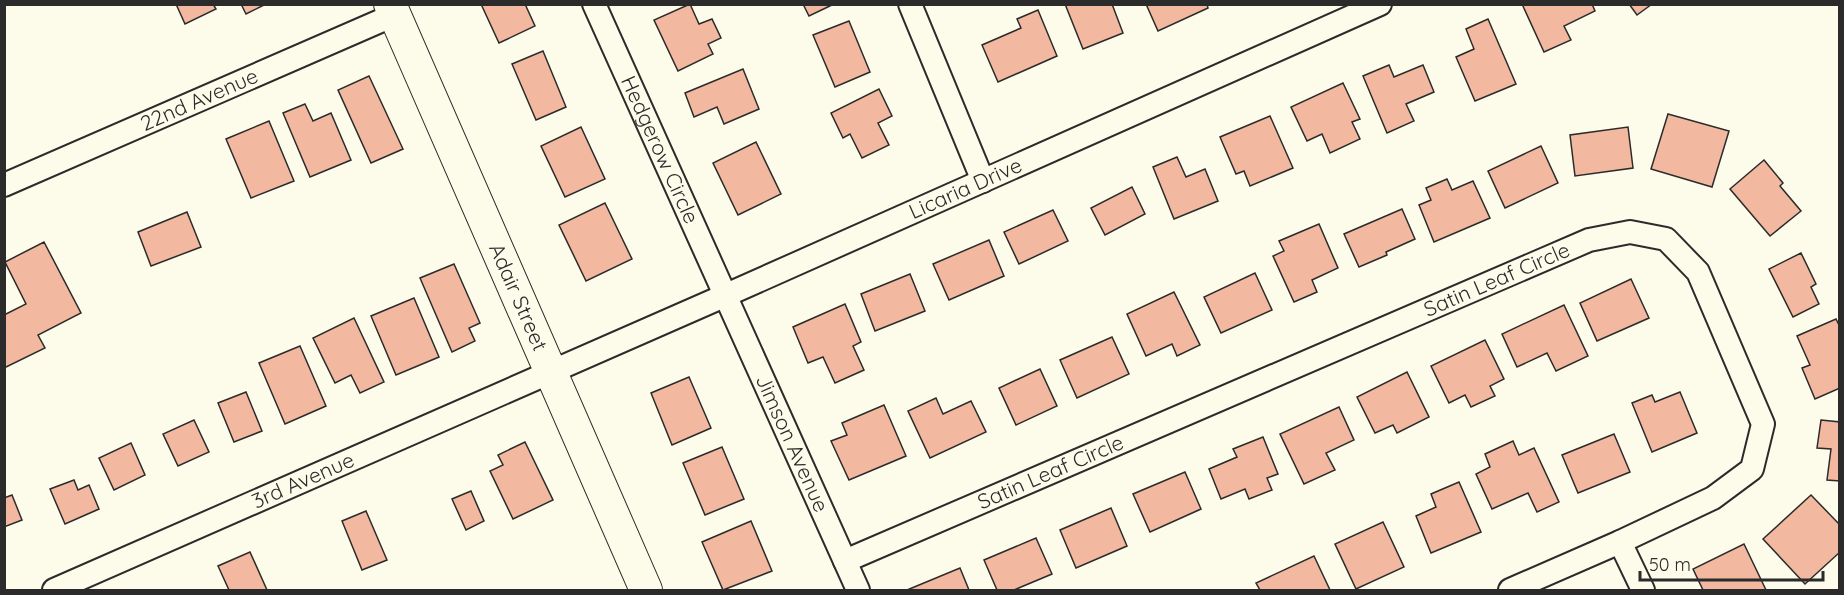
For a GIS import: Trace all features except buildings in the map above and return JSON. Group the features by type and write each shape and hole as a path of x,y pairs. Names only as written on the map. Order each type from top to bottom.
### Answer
{"street":[{"name":"Hedgerow Circle","path":"594,4 724,296"},
{"path":"909,4 983,181"},
{"name":"Licaria Drive","path":"550,372 1378,5"},
{"name":"22nd Avenue","path":"4,185 392,10"},
{"name":"Adair Street","path":"392,10 646,591"},
{"name":"Satin Leaf Circle","path":"845,561 1589,240 1630,232 1666,239 1698,272 1762,424 1752,469 1713,498 1510,591"},
{"name":"Jimson Avenue","path":"724,296 858,591"},
{"name":"3rd Avenue","path":"54,591 550,372"},
{"path":"1620,542 1643,591"}]}
